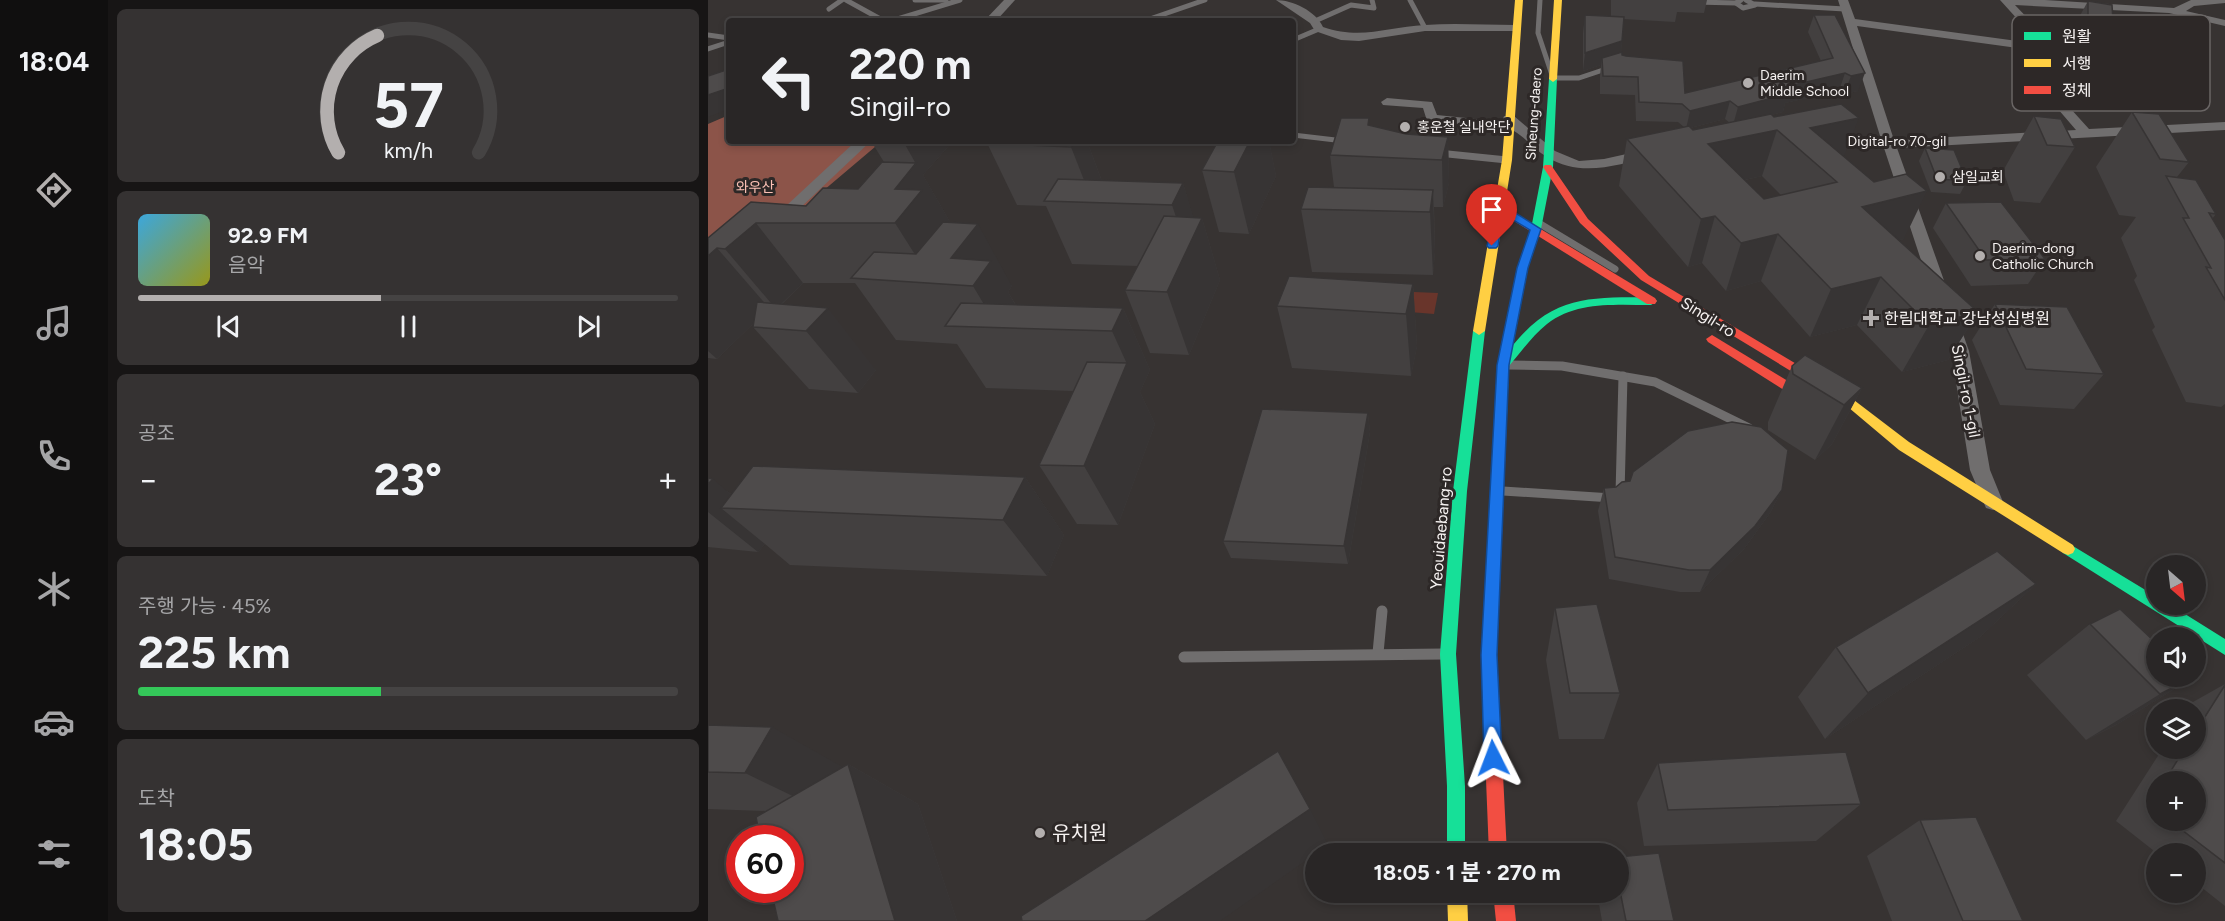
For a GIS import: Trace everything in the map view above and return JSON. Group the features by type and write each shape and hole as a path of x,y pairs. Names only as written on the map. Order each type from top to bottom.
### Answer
{"main road":[{"name":"Siheung-daero","path":"1499,207 1507,160 1515,28 1519,0"},
{"name":"Siheung-daero","path":"1536,225 1548,167 1558,0"},
{"name":"Singil-ro","path":"1548,167 1574,208 1604,242 1645,278 1841,395 1904,446 2225,648"},
{"path":"1499,207 1536,225 1656,304 1588,303 1566,308 1551,315 1536,327 1503,365"},
{"name":"Yeouidaebang-ro","path":"1457,843 1461,785 1448,654 1460,491 1474,361 1499,207"},
{"path":"1497,843 1489,779 1484,655 1503,365 1523,268 1536,225"},
{"name":"Singil-ro","path":"1700,332 1826,411"},
{"name":"Singil-ro","path":"1855,424 1904,446"},
{"path":"1457,903 1458,921"},
{"path":"1504,903 1506,921"}],"street":[{"path":"993,18 1010,0"},
{"path":"1281,0 1317,25 1341,38 1359,39 1425,28 1515,28"},
{"path":"2005,0 2175,12 2189,15"},
{"path":"2005,0 2019,15"},
{"path":"2175,12 2192,3 2225,0"},
{"name":"Singil-ro 1-gil","path":"1844,5 1960,351 1980,470 1994,502"},
{"path":"2210,20 2225,23"},
{"path":"1850,22 2012,44"},
{"path":"1387,102 1426,104 1430,106 1432,118 1509,123 1548,151 1581,166 1666,150"},
{"path":"2066,111 2086,135"},
{"name":"Digital-ro 70-gil","path":"1811,140 1889,144 2225,126"},
{"path":"769,230 861,144"}],"lane":[{"path":"828,9 844,0 878,18"},
{"path":"915,0 960,0"},
{"path":"901,18 960,0"},
{"path":"1153,18 1205,0"},
{"path":"1296,38 1351,5 1374,8 1372,0"},
{"path":"1410,0 1425,28"},
{"path":"1540,0 1538,33 1553,78 1579,78 1620,64"},
{"path":"1746,0 1755,4 1844,5"},
{"path":"1690,2 1738,2 1744,8 1753,7 1755,4"},
{"path":"708,35 726,39"},
{"path":"708,49 726,41"},
{"path":"1296,135 1350,142"},
{"path":"1430,152 1507,160"},
{"path":"1536,225 1635,282 1669,293"},
{"path":"1503,365 1563,366 1655,382 1749,428"},
{"path":"1496,490 1620,499 1623,376"},
{"path":"1378,653 1382,611"},
{"path":"1184,657 1378,653 1464,654"}],"shaded area":[{"path":"1414,292 1438,293 1434,314 1410,312"}],"green space":[{"name":"와우산","path":"726,116 726,144 878,144 753,250 708,298 708,124"}],"building":[{"path":"2088,1 2112,5 2113,15 2088,15"},
{"path":"1585,15 1624,17 1622,41 1585,53"},
{"path":"1814,15 1835,15 1865,73 1851,76 1845,73 1780,88 1788,94 1738,107 1730,101 1690,111 1682,104 1639,102 1638,77 1603,76 1602,58 1622,52 1622,55 1626,56 1683,61 1685,93 1833,58"},
{"path":"726,70 726,89 708,95 708,76"},
{"path":"1841,104 1859,118 1810,128 1874,182 1906,174 1927,191 1862,207 1978,312 1929,325 1881,277 1831,289 1778,234 1741,243 1715,216 1701,219 1627,139 1689,126 1693,130 1771,114 1774,117","holes":["1777,130 1837,182 1764,199 1708,144"]},
{"path":"2132,112 2159,114 2189,162 2160,159"},
{"path":"2034,116 2061,119 2075,147 2047,145"},
{"path":"1341,118 1369,118 1368,125 1406,134 1448,137 1442,160 1330,155"},
{"path":"1008,144 1074,144 1071,147"},
{"path":"1216,144 1248,144 1234,172 1202,170"},
{"path":"1925,148 1954,150 1967,181 1937,179"},
{"path":"882,162 916,163 895,189 922,190 895,223 756,223 725,249 717,248 708,256 708,238 751,202 806,206 823,188 858,189"},
{"path":"2166,176 2196,180 2216,214 2209,213 2225,240 2225,300 2206,267 2211,268 2183,218 2189,218"},
{"path":"1058,179 1183,183 1172,205 1044,201"},
{"path":"1308,187 1433,190 1430,212 1301,209"},
{"path":"2001,202 2045,259 1986,260 1946,203"},
{"path":"1164,216 1202,218 1167,292 1125,290"},
{"path":"943,222 978,224 951,258 991,261 973,286 851,278 874,252 916,254"},
{"path":"1289,276 1413,284 1406,314 1277,306"},
{"path":"757,302 828,308 806,331 753,327"},
{"path":"961,303 1123,308 1112,331 945,326"},
{"path":"1995,304 2067,307 2104,374 2026,369"},
{"path":"1805,355 1862,388 1844,405 1793,374 1792,366"},
{"path":"1087,362 1127,363 1084,466 1039,465"},
{"path":"1262,409 1368,413 1344,546 1223,541"},
{"path":"1732,422 1761,427 1788,450 1782,490 1755,526 1710,570 1689,570 1615,557 1604,488 1616,487 1622,482 1630,481 1633,472 1688,431"},
{"path":"753,466 1025,477 1003,520 721,508"},
{"path":"1997,551 2036,584 1868,693 1836,647"},
{"path":"1597,604 1620,693 1570,693 1555,608"},
{"path":"2120,609 2146,634 2146,680 2090,624"},
{"path":"2225,685 2225,863 2206,848 2206,843 2199,843 2183,831 2206,831 2206,771 2171,771 2178,759 2206,759 2206,715"},
{"path":"2153,687 2174,687 2160,694"},
{"path":"708,725 772,727 745,773 708,772"},
{"path":"1278,751 1310,809 1145,921 1022,921 1021,916"},
{"path":"1846,752 1861,804 1668,810 1658,763"},
{"path":"848,764 895,921 778,921 774,903 804,903 804,825 758,825 756,817"},
{"path":"1976,817 2023,921 1963,921 1920,820"},
{"path":"1659,853 1674,921 1626,921 1622,903 1629,903 1629,856"}],"traffic: fast":[{"path":"1501,415 1503,365 1523,268 1536,229 1548,167 1553,79"},
{"path":"1505,363 1528,336 1554,313 1594,302 1651,301"},
{"path":"1456,843 1456,786 1448,654 1460,491 1479,331"},
{"path":"2068,549 2225,648"}],"traffic: slow":[{"path":"1479,331 1507,160 1519,0"},
{"path":"1553,79 1558,0"},
{"path":"1846,399 1904,446 2068,549"},
{"path":"1457,903 1458,921"}],"traffic: jam":[{"path":"1548,167 1584,221 1645,278 1846,399"},
{"path":"1499,207 1651,301"},
{"path":"1712,339 1814,403"},
{"path":"1498,843 1489,655 1501,415"},
{"path":"1504,903 1506,921"}],"place":[{"name":"Daerim Middle School","path":"1748,83"},
{"name":"홍운철 실내악단","path":"1405,127"},
{"name":"삼일교회","path":"1940,177"},
{"name":"Daerim-dong Catholic Church","path":"1980,256"},
{"name":"한림대학교 강남성심병원","path":"1871,318"},
{"name":"유치원","path":"1040,833"}],"route":[{"path":"1492,246 1499,207 1536,229 1523,268 1503,365 1489,655 1493,758"}]}
